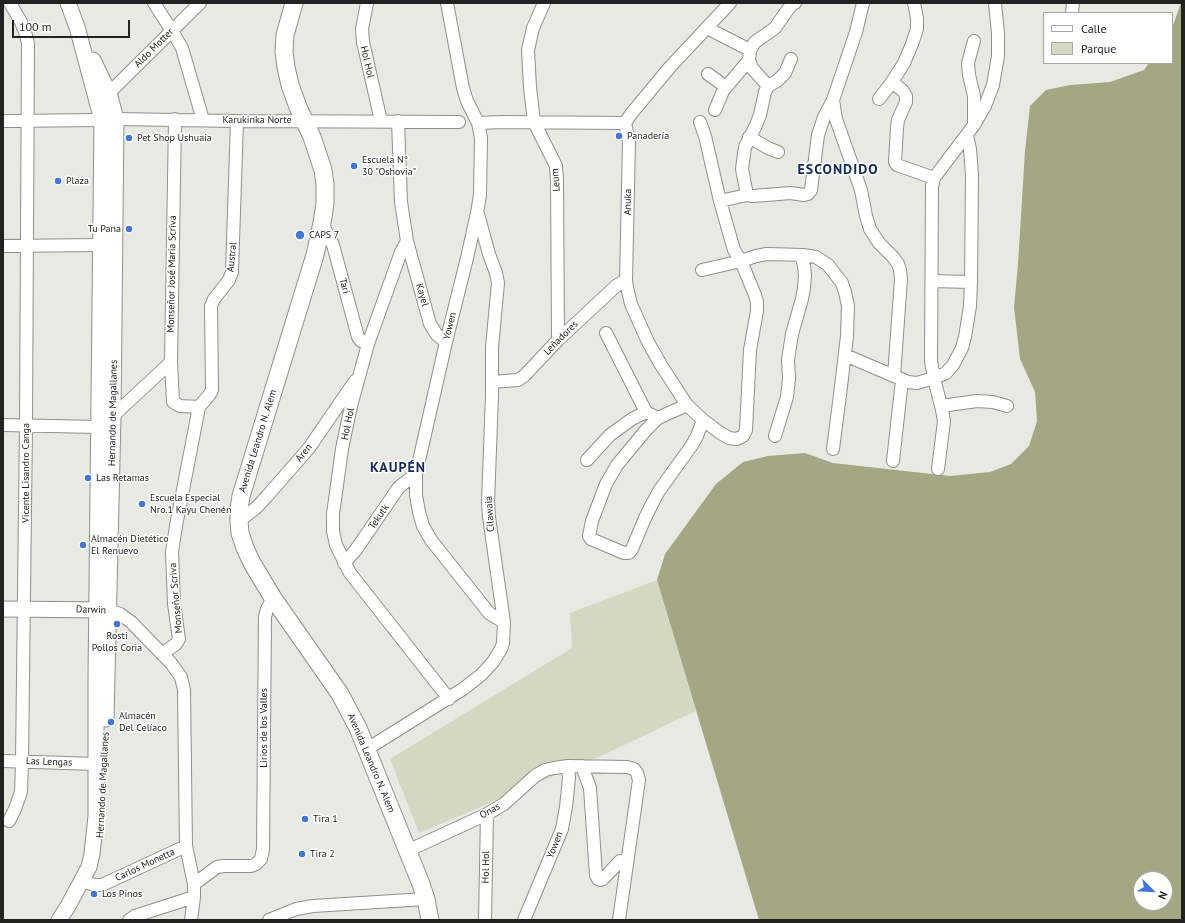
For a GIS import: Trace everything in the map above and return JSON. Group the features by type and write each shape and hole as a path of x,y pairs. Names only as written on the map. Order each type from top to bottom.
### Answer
{"highway":[{"name":"Avenida Leandro N. Alem","path":"294,3 285,35 284,52 286,68 290,85 312,137 323,170 325,204 315,255 241,496 239,509 240,533 252,563 273,598 340,694 349,710 367,749 426,899 430,920"}],"main road":[{"name":"Hernando de Magallanes","path":"59,920 94,871 99,855 103,818 103,610 98,427 100,245 109,119 68,3"},
{"name":"Hernando de Magallanes","path":"67,920 85,882 95,837 96,764 114,416 109,93 77,27"},
{"name":"Darwin","path":"3,609 103,610"}],"street":[{"name":"Vicente Lisandro Canga","path":"9,822 21,792 22,762 28,43 21,22 10,3"},
{"path":"154,3 182,48 203,120"},
{"name":"Aldo Motter","path":"109,93 200,3"},
{"name":"Hol Hol","path":"367,3 362,29 362,42 381,121"},
{"name":"Yowen","path":"447,3 463,88 467,101 478,123 481,138 480,195 467,258 416,474 416,495 423,526 431,540 489,613 504,622"},
{"name":"Leum","path":"544,3 533,28 528,50 534,122 556,166 558,340"},
{"path":"478,123 625,123 662,78 729,3"},
{"path":"715,110 723,91 750,55 755,42 775,28 786,12 795,3"},
{"path":"720,201 747,195 753,196 791,193 804,195 808,194 811,190 818,135 824,117 833,100 856,32 863,3"},
{"path":"879,99 904,63 912,44 917,18 914,3"},
{"path":"938,468 944,421 931,361 932,186 934,178 971,130 985,106 993,85 998,56 998,33 995,3"},
{"path":"708,28 750,55 752,68 768,86"},
{"path":"844,355 908,382 917,383 946,373 953,365 962,348 970,306 971,282 972,175 970,148 974,96 968,63 974,41"},
{"path":"747,195 742,168 745,147 760,115 765,92 768,86 777,81 785,73 791,59"},
{"path":"708,74 726,87"},
{"path":"892,82 903,91 906,96 906,102 898,120 896,135 896,165 934,178"},
{"path":"833,100 836,119 862,190 866,216 870,229 879,243 895,260 900,270 898,378 893,461"},
{"name":"Karukinka Norte","path":"3,121 175,119 237,121 459,122"},
{"name":"Monseñor José María Scriva","path":"175,119 171,362 173,402 180,406 199,407"},
{"name":"Austral","path":"199,407 212,390 212,306 214,299 229,280 232,272 237,121"},
{"path":"398,121 401,202 407,241"},
{"path":"700,122 705,136 720,201 734,250 741,261"},
{"name":"Anuka","path":"625,123 629,142 626,280 631,304 648,342 687,405 719,432 729,438 736,439 742,436 746,430 750,350 757,302 741,261"},
{"path":"749,137 778,152"},
{"name":"Cilawaia","path":"367,749 449,699 481,675 493,662 503,643 504,622 488,502 492,347 498,283 477,213"},
{"name":"Tari","path":"322,223 333,245 358,337 361,341 368,344"},
{"name":"Hol Hol","path":"407,241 401,252 368,344 351,406 342,449 333,514 334,531 336,544 350,574 449,699"},
{"name":"Kayel","path":"407,241 430,324 436,335 446,342"},
{"path":"3,246 100,245"},
{"path":"467,258 478,252 489,254"},
{"path":"702,270 767,254 801,255 816,258 828,265 842,283 848,306 847,336 833,450"},
{"path":"775,436 787,397 788,360 792,334 802,299 806,275 801,255"},
{"name":"Leñadores","path":"492,382 518,380 524,376 558,340 616,286 626,280"},
{"path":"932,280 971,282"},
{"path":"606,333 646,412 658,418"},
{"path":"114,416 171,362"},
{"name":"Aren","path":"239,521 256,508 308,448 360,376"},
{"path":"941,406 976,401 993,402 1007,406"},
{"path":"687,405 658,418 617,465 606,484 592,521 589,536 591,539 624,553 629,553 644,518 659,491 692,445 703,420"},
{"name":"Monseñor Scriva","path":"162,654 176,644 179,639 174,604 172,552 199,407"},
{"path":"587,460 610,435 627,422 646,412"},
{"path":"3,425 98,427"},
{"name":"Tekutk","path":"344,563 355,551 399,487 416,474"},
{"name":"Lirios de los Valles","path":"194,884 217,867 252,866 261,859 263,849 265,617 267,609 273,598"},
{"name":"Darwin","path":"103,610 120,614 131,622 162,654"},
{"path":"162,654 181,677 184,690 186,846 194,884 191,920"},
{"name":"Las Lengas","path":"3,761 96,764"},
{"name":"Yowen","path":"524,920 562,830 569,785 568,766"},
{"name":"Onas","path":"407,851 487,814 504,804 535,776 545,770 568,766 627,767 637,773 639,780 627,860"},
{"path":"582,766 590,788 596,875 600,880 604,879 620,861 627,860 619,920"},
{"name":"Hol Hol","path":"485,920 487,814"},
{"name":"Carlos Monetta","path":"85,882 95,885 102,885 186,846"},
{"path":"129,920 135,916 194,898"},
{"path":"269,920 282,913 301,908 426,899"}],"green space":[{"path":"1182,3 1182,920 759,920 657,580 665,554 716,484 743,462 768,456 805,453 833,463 950,476 990,472 1011,464 1029,446 1037,421 1035,392 1020,359 1014,307 1025,151 1030,106 1046,90 1070,85 1110,82 1144,70 1148,64 1173,64 1173,25"},
{"path":"657,580 696,711 601,756 419,833 390,759 572,648 570,613"}],"place":[{"name":"Panadería","path":"619,136"},
{"name":"Pet Shop Ushuaia","path":"129,138"},
{"name":"Escuela N° 30 \"Oshovia\"","path":"354,166"},
{"name":"Plaza","path":"58,181"},
{"name":"Tu Pana","path":"129,229"},
{"name":"CAPS 7","path":"300,235"},
{"name":"Las Retamas","path":"88,478"},
{"name":"Escuela Especial Nro.1 Kayu Chenén","path":"142,504"},
{"name":"Almacén Dietético El Renuevo","path":"83,545"},
{"name":"Rosti Pollos Coria","path":"117,624"},
{"name":"Almacén Del Celíaco","path":"111,722"},
{"name":"Tira 1","path":"305,819"},
{"name":"Tira 2","path":"302,854"},
{"name":"Los Pinos","path":"94,894"}],"district":[{"name":"ESCONDIDO","path":"838,170"},
{"name":"KAUPÉN","path":"398,468"}]}
